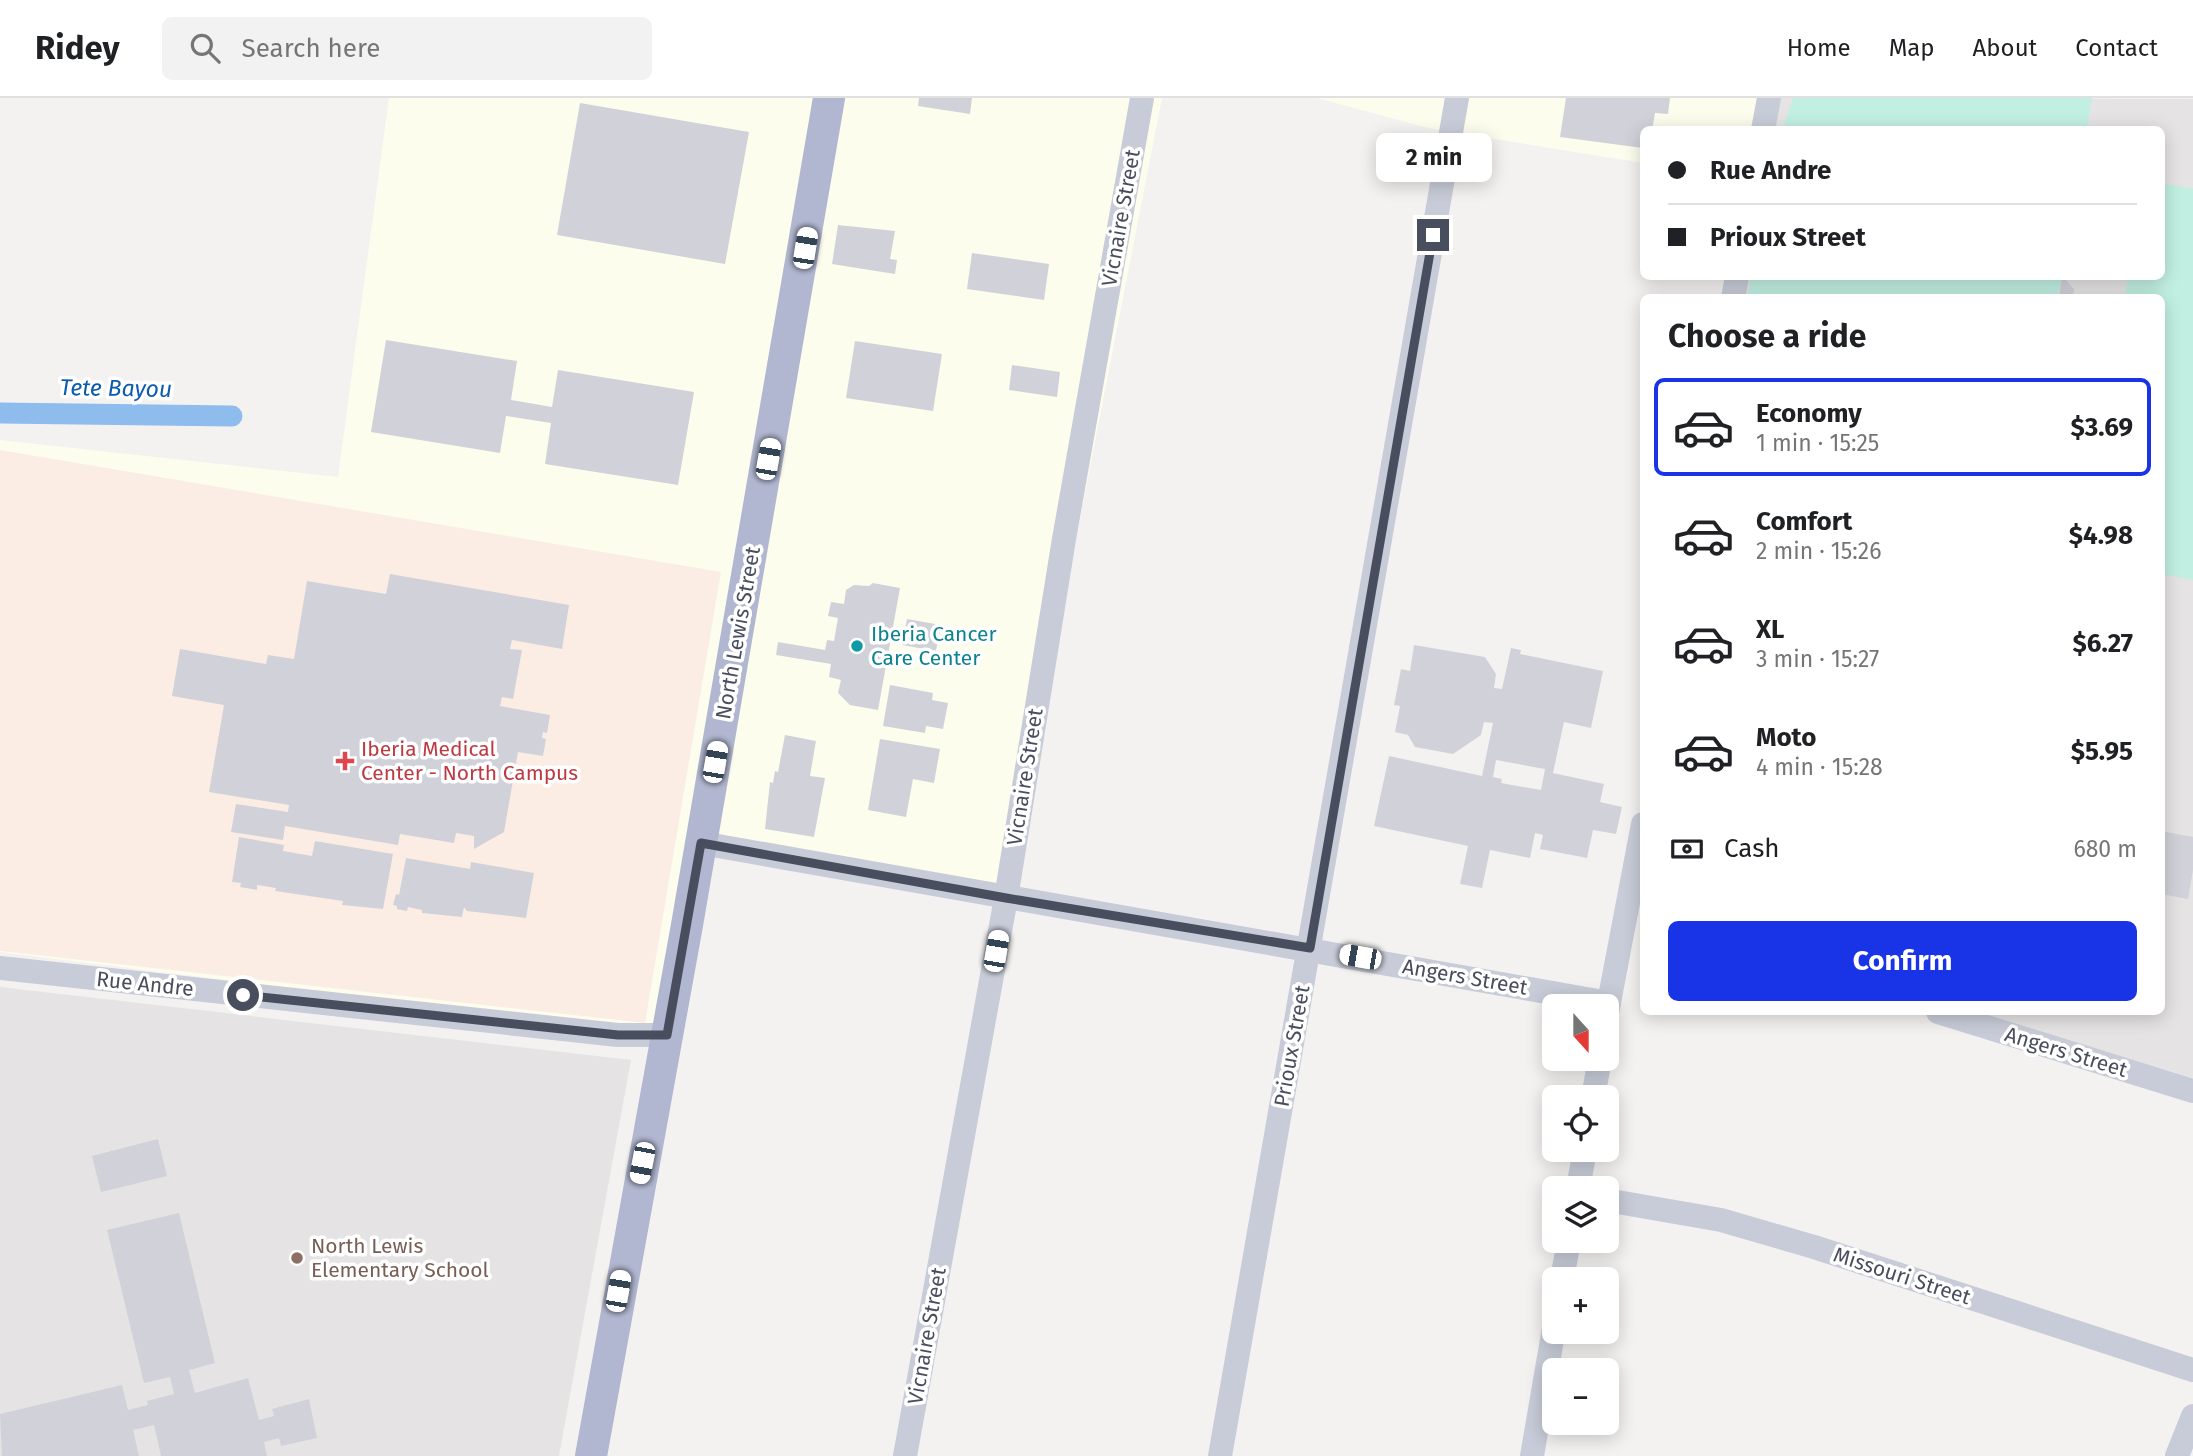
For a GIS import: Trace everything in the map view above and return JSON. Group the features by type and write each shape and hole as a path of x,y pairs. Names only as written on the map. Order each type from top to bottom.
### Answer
{"main road":[{"name":"North Lewis Street","path":"591,1456 701,843 829,98"}],"street":[{"name":"Vicnaire Street","path":"905,1456 1006,898 1066,525 1142,98"},
{"name":"Prioux Street","path":"1220,1456 1457,98"},
{"path":"1764,126 1769,98"},
{"name":"Angers Street","path":"701,843 1006,898 1310,948 1542,996"},
{"path":"1614,994 1634,939 1640,862"},
{"name":"Rue Andre","path":"0,968 618,1035 667,1035"},
{"name":"Angers Street","path":"1948,1015 2193,1091"},
{"name":"Missouri Street","path":"1619,1202 1721,1220 2193,1370"},
{"path":"1531,1456 1551,1344"},
{"path":"2177,1456 2193,1416"}],"shaded area":[{"path":"389,98 1162,98 1006,898 701,843 667,1035 0,952 0,440 338,477"},
{"path":"1317,98 1767,98 1762,126 1640,126 1640,163 1428,128"},
{"path":"1781,98 2193,99 2193,1078 1982,1015 2165,1015 2165,294 1744,294 1746,280 2165,280 2165,126 1776,126"},
{"name":"Iberia Medical Center - North Campus","path":"0,450 721,572 645,1023 0,951"},
{"name":"North Lewis Elementary School","path":"0,987 631,1060 559,1456 0,1456"}],"green space":[{"path":"1793,98 2092,98 2087,126 1784,126"},
{"path":"2165,184 2193,189 2193,580 2165,575 2165,294 2125,294 2127,280 2165,280"},
{"path":"1750,280 2061,280 2059,294 1748,294"}],"building":[{"path":"919,98 972,98 970,114 918,106"},
{"path":"1566,98 1670,98 1668,114 1655,113 1653,126 1640,126 1640,148 1560,137"},
{"path":"580,103 749,132 725,264 557,235"},
{"path":"838,225 895,231 890,259 897,260 895,274 832,264"},
{"path":"972,253 1049,264 1044,300 967,289"},
{"path":"2061,280 2066,280 2074,289 2073,294 2060,294"},
{"path":"386,340 517,361 511,400 552,407 558,370 694,392 678,485 545,464 551,423 506,416 500,453 371,432"},
{"path":"855,341 942,354 933,411 846,398"},
{"path":"1012,365 1060,372 1057,397 1009,390"},
{"name":"Iberia Medical Center - North Campus","path":"390,574 569,605 562,649 512,640 510,649 522,650 513,699 502,697 500,706 550,715 547,733 543,732 542,738 546,739 543,756 518,752 504,832 474,849 474,836 456,833 454,843 400,834 398,845 285,826 283,840 231,832 236,804 288,812 289,805 209,792 224,705 172,696 180,649 266,664 268,655 294,659 307,581 386,594"},
{"name":"Iberia Cancer Care Center","path":"873,583 900,588 878,710 850,705 838,693 841,680 829,677 831,664 776,655 778,642 825,650 827,640 834,641 838,618 828,616 831,602 844,604 846,590 854,585 869,586"},
{"path":"907,619 941,625 936,651 902,645"},
{"path":"1414,645 1485,657 1496,674 1494,688 1502,689 1511,648 1521,650 1520,654 1603,671 1591,728 1564,722 1553,773 1604,784 1600,802 1622,807 1616,834 1593,830 1587,858 1540,849 1543,835 1535,833 1530,858 1490,850 1482,888 1460,884 1468,846 1374,826 1389,756 1482,776 1493,723 1484,722 1481,735 1453,754 1415,747 1408,735 1395,732 1400,706 1394,705 1401,669 1410,671","holes":["1496,760 1545,769 1541,790 1501,783 1502,779 1493,777"]},
{"path":"890,685 933,693 932,700 948,703 943,729 926,726 925,733 883,726"},
{"path":"785,735 816,741 810,776 825,778 814,837 765,829 770,782 773,783 775,771 778,772"},
{"path":"880,739 940,749 934,783 913,779 906,817 868,810"},
{"path":"2165,832 2193,837 2193,870 2188,899 2165,895"},
{"path":"239,837 284,845 283,851 312,856 315,841 393,854 383,909 342,905 343,901 275,891 276,888 257,885 257,890 240,887 241,883 232,882"},
{"path":"406,858 470,869 471,862 534,873 526,918 467,911 464,907 462,917 422,913 422,910 408,907 407,911 397,909 397,906 393,905 396,894 399,895"},
{"path":"158,1139 167,1176 101,1192 92,1156"},
{"path":"179,1213 215,1363 189,1370 195,1393 248,1378 259,1420 274,1416 272,1409 309,1399 317,1438 281,1446 279,1438 264,1442 267,1456 161,1456 154,1425 133,1430 139,1456 2,1456 0,1414 122,1385 128,1410 148,1405 147,1401 174,1394 170,1377 144,1383 107,1230"}],"waterway":[{"name":"Tete Bayou","path":"0,413 232,416"}],"place":[{"name":"Iberia Cancer Care Center","path":"857,646"},
{"name":"Iberia Medical Center - North Campus","path":"345,761"},
{"name":"North Lewis Elementary School","path":"297,1258"}],"route":[{"path":"243,995 618,1035 667,1035 701,843 834,864 1006,898 1310,948 1433,235"}]}
